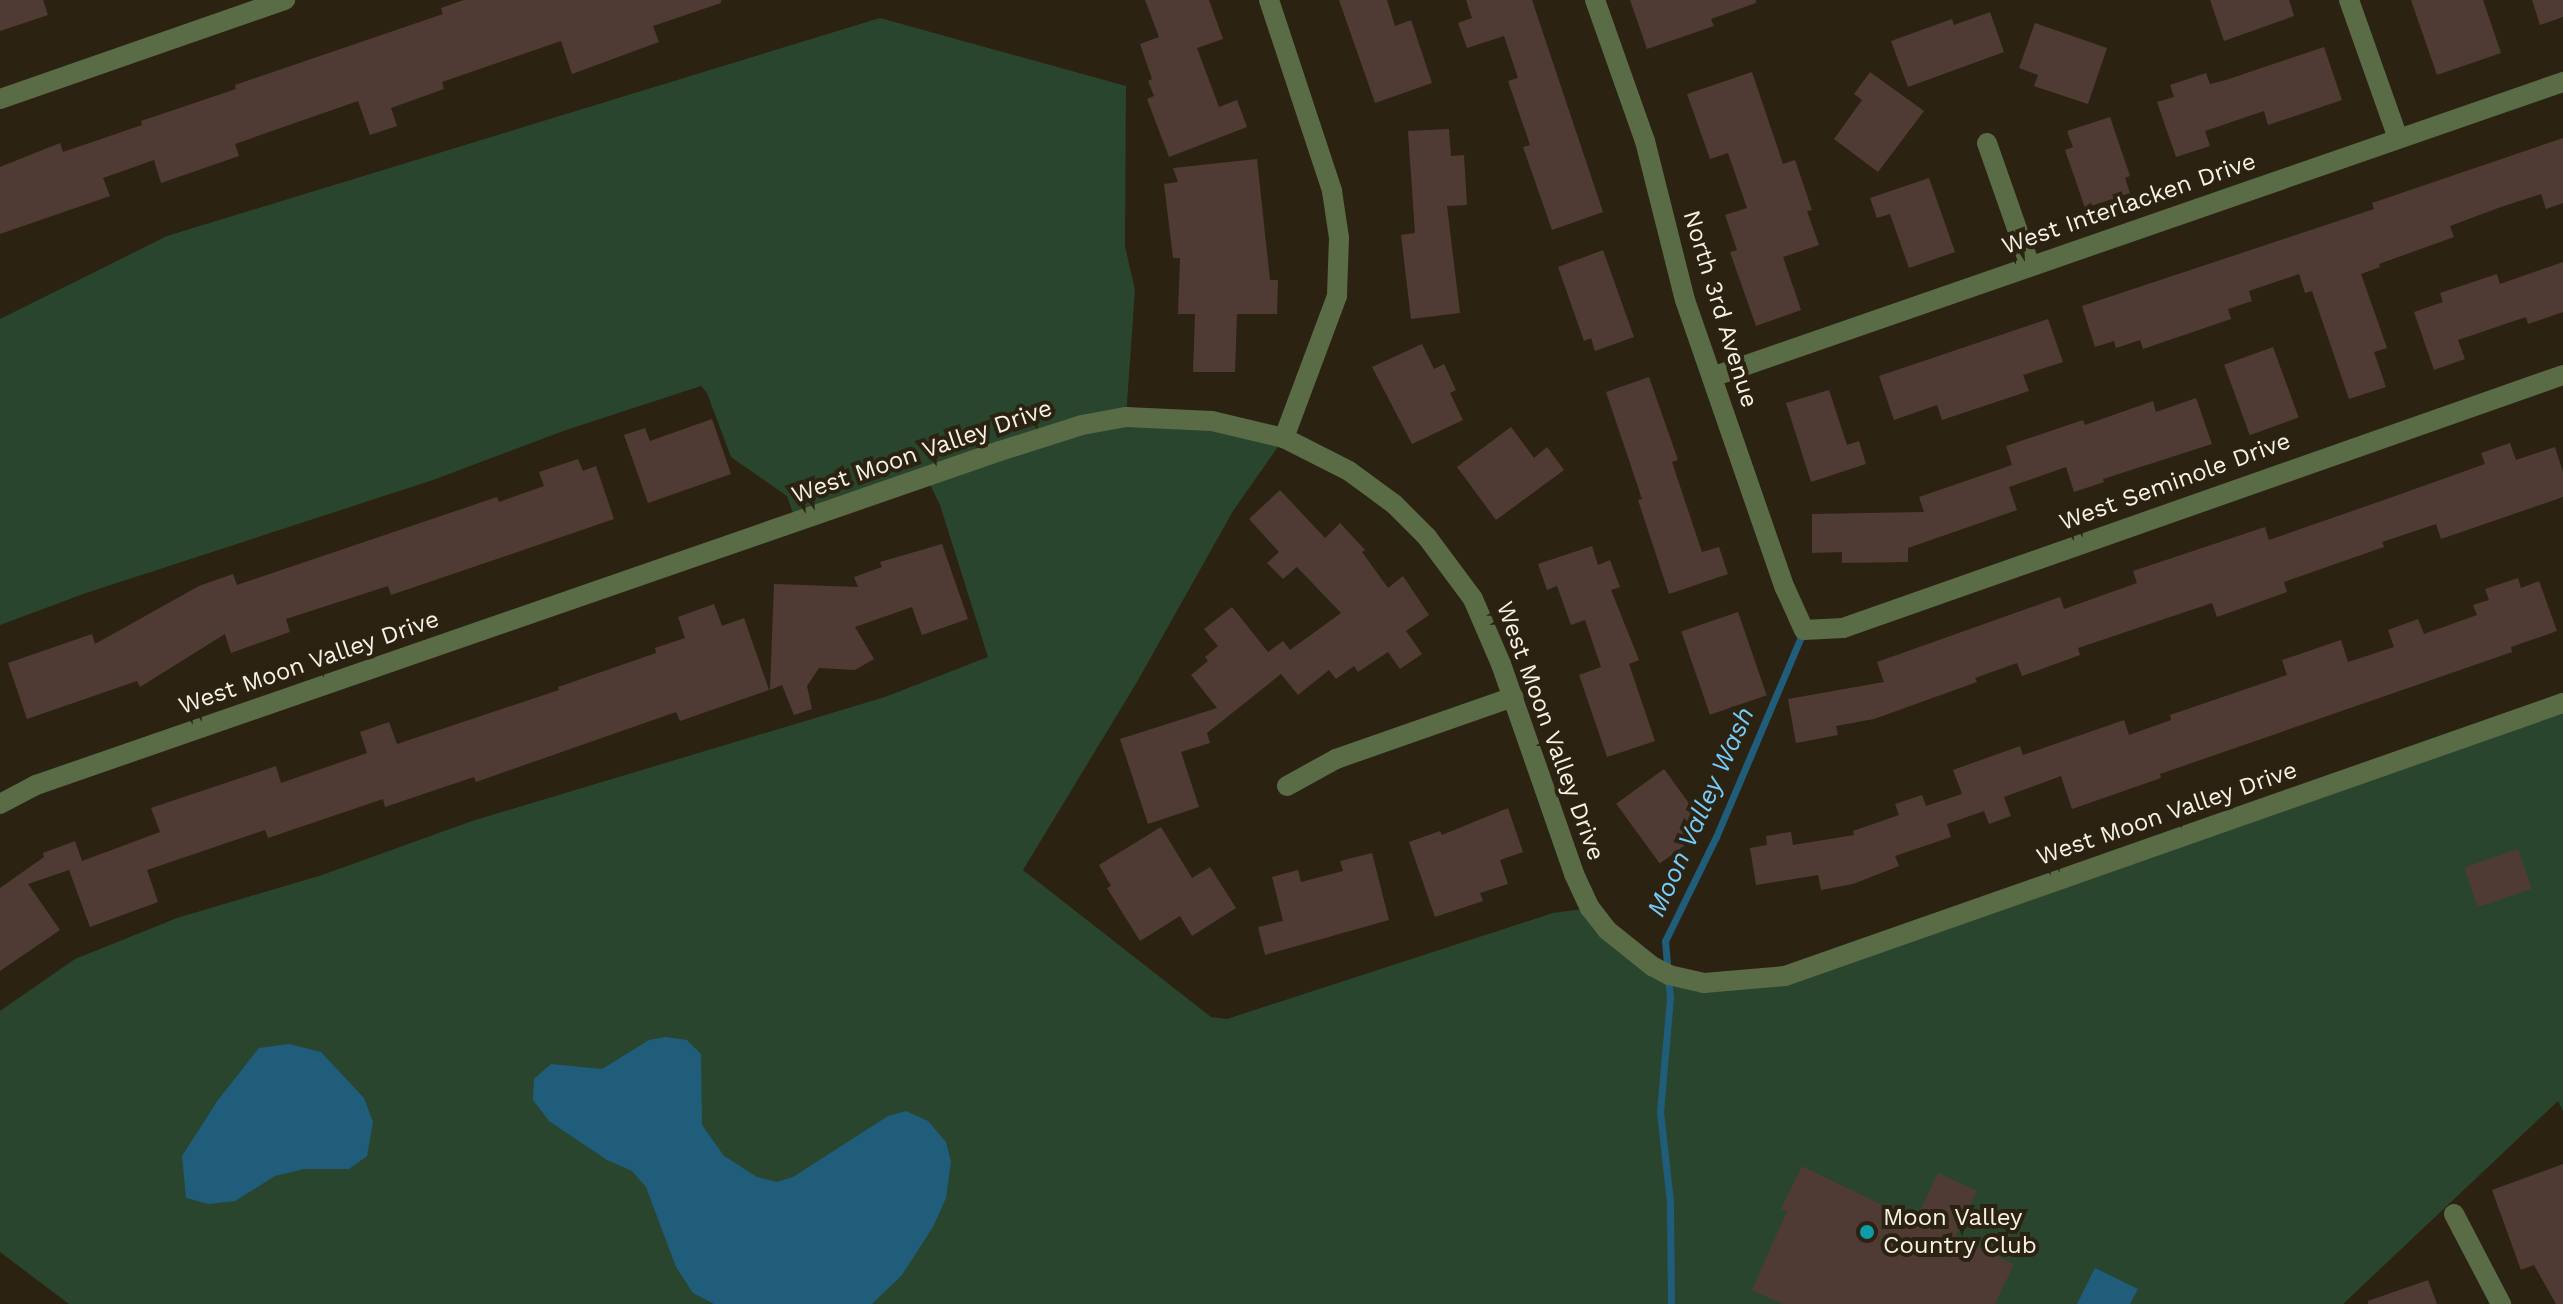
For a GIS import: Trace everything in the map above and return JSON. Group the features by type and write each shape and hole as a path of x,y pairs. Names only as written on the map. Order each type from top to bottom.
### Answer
{"street":[{"path":"0,99 285,0"},
{"path":"1269,0 1332,191 1339,238 1337,296 1284,438"},
{"name":"North 3rd Avenue","path":"1595,0 1645,141 1685,300 1785,588 1804,630"},
{"path":"2349,0 2398,138"},
{"name":"West Interlacken Drive","path":"1712,377 2563,82"},
{"path":"1987,143 2030,266"},
{"name":"West Seminole Drive","path":"1804,630 1843,628 2563,375"},
{"name":"West Moon Valley Drive","path":"0,804 51,780 1082,425 1126,417 1212,421 1284,438 1349,471 1394,504 1427,537 1473,599 1513,697 1574,874 1590,908 1607,930 1652,966 1669,975 1704,983 1785,976 2563,703"},
{"path":"1287,786 1336,759 1513,697"},
{"path":"2454,1214 2501,1304"}],"green space":[{"name":"Moon Valley Country Club","path":"880,18 1126,86 1125,246 1135,290 1126,417 1284,438 1233,511 1137,682 1023,870 1211,1017 1227,1019 1553,913 1590,908 1669,975 1756,980 2563,703 2563,1111 2558,1101 2343,1304 69,1304 0,1252 0,1011 75,959 177,918 322,875 472,821 885,697 988,657 940,505 927,478 796,522 787,496 731,457 707,393 701,386 566,430 433,480 86,593 0,625 0,319 167,236"}],"water":[{"path":"666,1037 687,1040 701,1054 702,1125 724,1156 757,1177 777,1182 793,1177 888,1116 906,1111 928,1121 946,1142 951,1162 946,1198 933,1227 902,1275 872,1304 714,1304 693,1293 676,1267 646,1187 632,1171 607,1160 549,1121 533,1100 534,1079 551,1064 602,1069 649,1040"},
{"path":"289,1044 321,1052 364,1098 373,1122 367,1156 349,1169 304,1169 275,1176 235,1201 209,1204 186,1198 182,1156 218,1100 259,1048"},
{"path":"2095,1268 2138,1289 2130,1304 2077,1304"}],"building":[{"path":"0,0 43,0 48,15 0,31"},
{"path":"464,0 721,0 721,3 653,26 659,42 572,74 561,41 442,82 444,89 391,108 397,126 370,135 358,101 235,144 239,156 161,183 154,160 103,178 110,196 0,234 0,167 60,143 63,152 142,125 141,121 236,89 235,85 443,14 441,8"},
{"path":"1145,0 1209,0 1223,39 1197,48 1219,107 1237,100 1247,127 1169,157 1147,99 1154,96 1148,81 1152,79 1140,44 1159,37"},
{"path":"1339,0 1387,0 1395,26 1411,20 1432,83 1375,103"},
{"path":"1466,0 1532,0 1603,212 1552,230 1523,147 1530,145 1508,81 1518,78 1504,36 1467,48 1458,23 1472,18"},
{"path":"1630,0 1756,0 1756,3 1711,19 1714,26 1647,49"},
{"path":"2210,0 2289,0 2294,16 2224,41"},
{"path":"2411,0 2483,0 2501,53 2437,75"},
{"path":"2532,0 2563,0 2563,17 2540,25"},
{"path":"1990,12 2004,52 1908,87 1891,41 1952,19 1954,25"},
{"path":"2035,23 2107,48 2088,104 2034,86 2038,75 2019,68"},
{"path":"2324,47 2342,100 2268,125 2264,111 2205,131 2210,146 2176,157 2157,102 2174,97 2170,85 2206,73 2210,84"},
{"path":"1752,72 1783,164 1795,160 1812,210 1807,211 1819,245 1783,257 1801,310 1756,326 1730,252 1737,250 1725,215 1747,208 1728,153 1710,159 1687,94"},
{"path":"1870,72 1924,111 1878,172 1834,139 1862,100 1854,94"},
{"path":"2110,117 2130,176 2125,178 2130,193 2085,208 2065,150 2073,147 2067,131"},
{"path":"1449,129 1451,156 1464,155 1467,205 1447,206 1460,313 1411,319 1401,235 1415,233 1408,131"},
{"path":"2563,138 2563,203 2546,209 2541,194 2498,208 2450,226 2454,237 2379,264 2380,267 2361,274 2387,348 2374,352 2386,387 2349,399 2312,291 2305,293 2299,274 2249,291 2252,301 2228,309 2231,319 2143,349 2140,340 2116,348 2114,341 2095,347 2082,306 2374,209 2372,203"},
{"path":"1257,159 1270,280 1278,280 1277,314 1237,314 1235,372 1193,372 1195,314 1178,314 1180,258 1173,258 1164,184 1178,182 1173,168"},
{"path":"1929,178 1955,252 1909,268 1890,214 1877,218 1870,198"},
{"path":"1603,250 1634,337 1595,351 1591,338 1584,341 1558,267"},
{"path":"2563,262 2563,312 2528,324 2526,317 2458,340 2465,359 2434,370 2414,312 2443,302 2440,293 2497,274 2500,284"},
{"path":"2048,319 2063,362 2023,375 2029,391 1942,420 1937,405 1894,420 1879,376"},
{"path":"1422,344 1434,369 1444,364 1456,390 1450,393 1463,420 1412,444 1372,367"},
{"path":"2273,347 2299,417 2250,435 2224,365"},
{"path":"1649,377 1678,460 1672,462 1702,552 1719,547 1728,574 1669,594 1638,500 1642,499 1606,392"},
{"path":"1829,390 1847,445 1859,441 1866,464 1811,482 1786,403"},
{"path":"2196,398 2212,444 2103,479 2104,482 2074,492 2066,467 2009,487 2017,510 1908,548 1908,562 1842,563 1842,552 1812,553 1812,514 1924,512 1919,497 2012,465 2006,446 2083,420 2085,425 2153,401 2156,412"},
{"path":"712,419 731,474 648,503 624,435 645,428 650,441"},
{"path":"1511,427 1534,458 1547,447 1564,470 1496,520 1457,467"},
{"path":"2510,443 2516,460 2555,447 2563,472 2563,497 2441,539 2436,524 2382,542 2384,547 2284,582 2287,592 2217,617 2212,603 2078,648 2080,655 2022,676 2017,663 1975,678 1977,682 1874,719 1836,726 1838,735 1796,743 1788,699 1884,682 1877,662 2060,597 2064,609 2137,583 2133,571 2265,527 2269,540 2485,464 2481,453"},
{"path":"578,459 583,471 596,466 614,519 391,595 388,586 286,619 290,632 231,653 225,634 140,687 137,681 27,719 8,663 92,634 95,644 199,586 233,574 237,585 497,497 499,502 544,486 539,472"},
{"path":"1280,490 1325,538 1340,523 1365,550 1362,552 1388,588 1403,576 1429,615 1406,631 1422,654 1400,669 1388,652 1358,672 1354,666 1336,679 1329,670 1298,695 1281,674 1207,733 1210,743 1181,752 1199,807 1148,824 1120,739 1217,708 1191,675 1208,661 1205,657 1218,646 1204,629 1232,607 1268,652 1283,641 1290,650 1341,613 1297,567 1283,579 1267,563 1279,552 1249,519"},
{"path":"942,544 968,619 922,635 912,607 855,627 874,659 855,670 819,668 807,686 812,709 794,715 782,685 770,690 774,584 858,587 854,577 882,567 880,562"},
{"path":"1592,546 1598,565 1610,560 1620,587 1611,590 1639,660 1629,664 1655,741 1607,757 1579,675 1601,667 1585,620 1571,625 1557,586 1547,590 1538,564"},
{"path":"2518,578 2521,588 2539,581 2557,631 2511,647 2512,652 2160,774 2161,778 2072,809 2061,776 2004,797 2011,816 1989,824 1984,811 1947,824 1951,837 1895,856 1899,866 1853,884 1821,890 1818,875 1756,885 1750,848 1767,845 1766,836 1791,832 1793,845 1854,835 1853,831 1899,815 1895,804 1922,795 1926,806 1962,794 1953,770 2020,746 2023,755 2124,720 2129,735 2171,720 2170,715 2287,675 2282,660 2341,640 2348,662 2394,647 2388,630 2418,619 2424,634 2477,615 2473,605 2489,600 2485,589"},
{"path":"714,604 722,626 744,618 769,690 680,721 676,712 476,782 474,777 385,807 383,799 268,838 265,830 147,870 158,902 90,927 69,870 28,884 60,930 0,971 0,888 44,857 43,853 75,841 82,861 160,832 151,808 276,766 281,783 367,753 360,732 389,722 397,744 559,690 558,687 656,653 655,648 685,638 678,617"},
{"path":"1738,612 1767,695 1710,715 1681,632"},
{"path":"1664,769 1707,829 1660,864 1616,804"},
{"path":"1508,808 1523,852 1500,860 1508,884 1480,893 1483,901 1435,917 1409,842 1440,831 1442,835"},
{"path":"1161,827 1192,878 1210,867 1236,908 1192,936 1180,916 1140,941 1107,888 1111,886 1099,865"},
{"path":"2518,849 2532,889 2478,907 2464,868"},
{"path":"1372,853 1389,920 1265,955 1258,927 1283,921 1272,877 1298,870 1301,882 1343,871 1340,861"},
{"path":"2563,1164 2563,1304 2556,1304 2534,1265 2521,1270 2492,1190"},
{"name":"Moon Valley Country Club","path":"1802,1166 1902,1215 1904,1211 1917,1217 1938,1173 1977,1191 1955,1236 2014,1264 1995,1304 1783,1304 1752,1290 1787,1211 1781,1209"},
{"path":"2428,1280 2437,1304 2368,1304 2368,1301"}],"waterway":[{"name":"Moon Valley Wash","path":"1671,1304 1670,1202 1660,1112 1670,998 1665,941 1716,837 1804,630"}],"place":[{"name":"Moon Valley Country Club","path":"1867,1232"}]}
